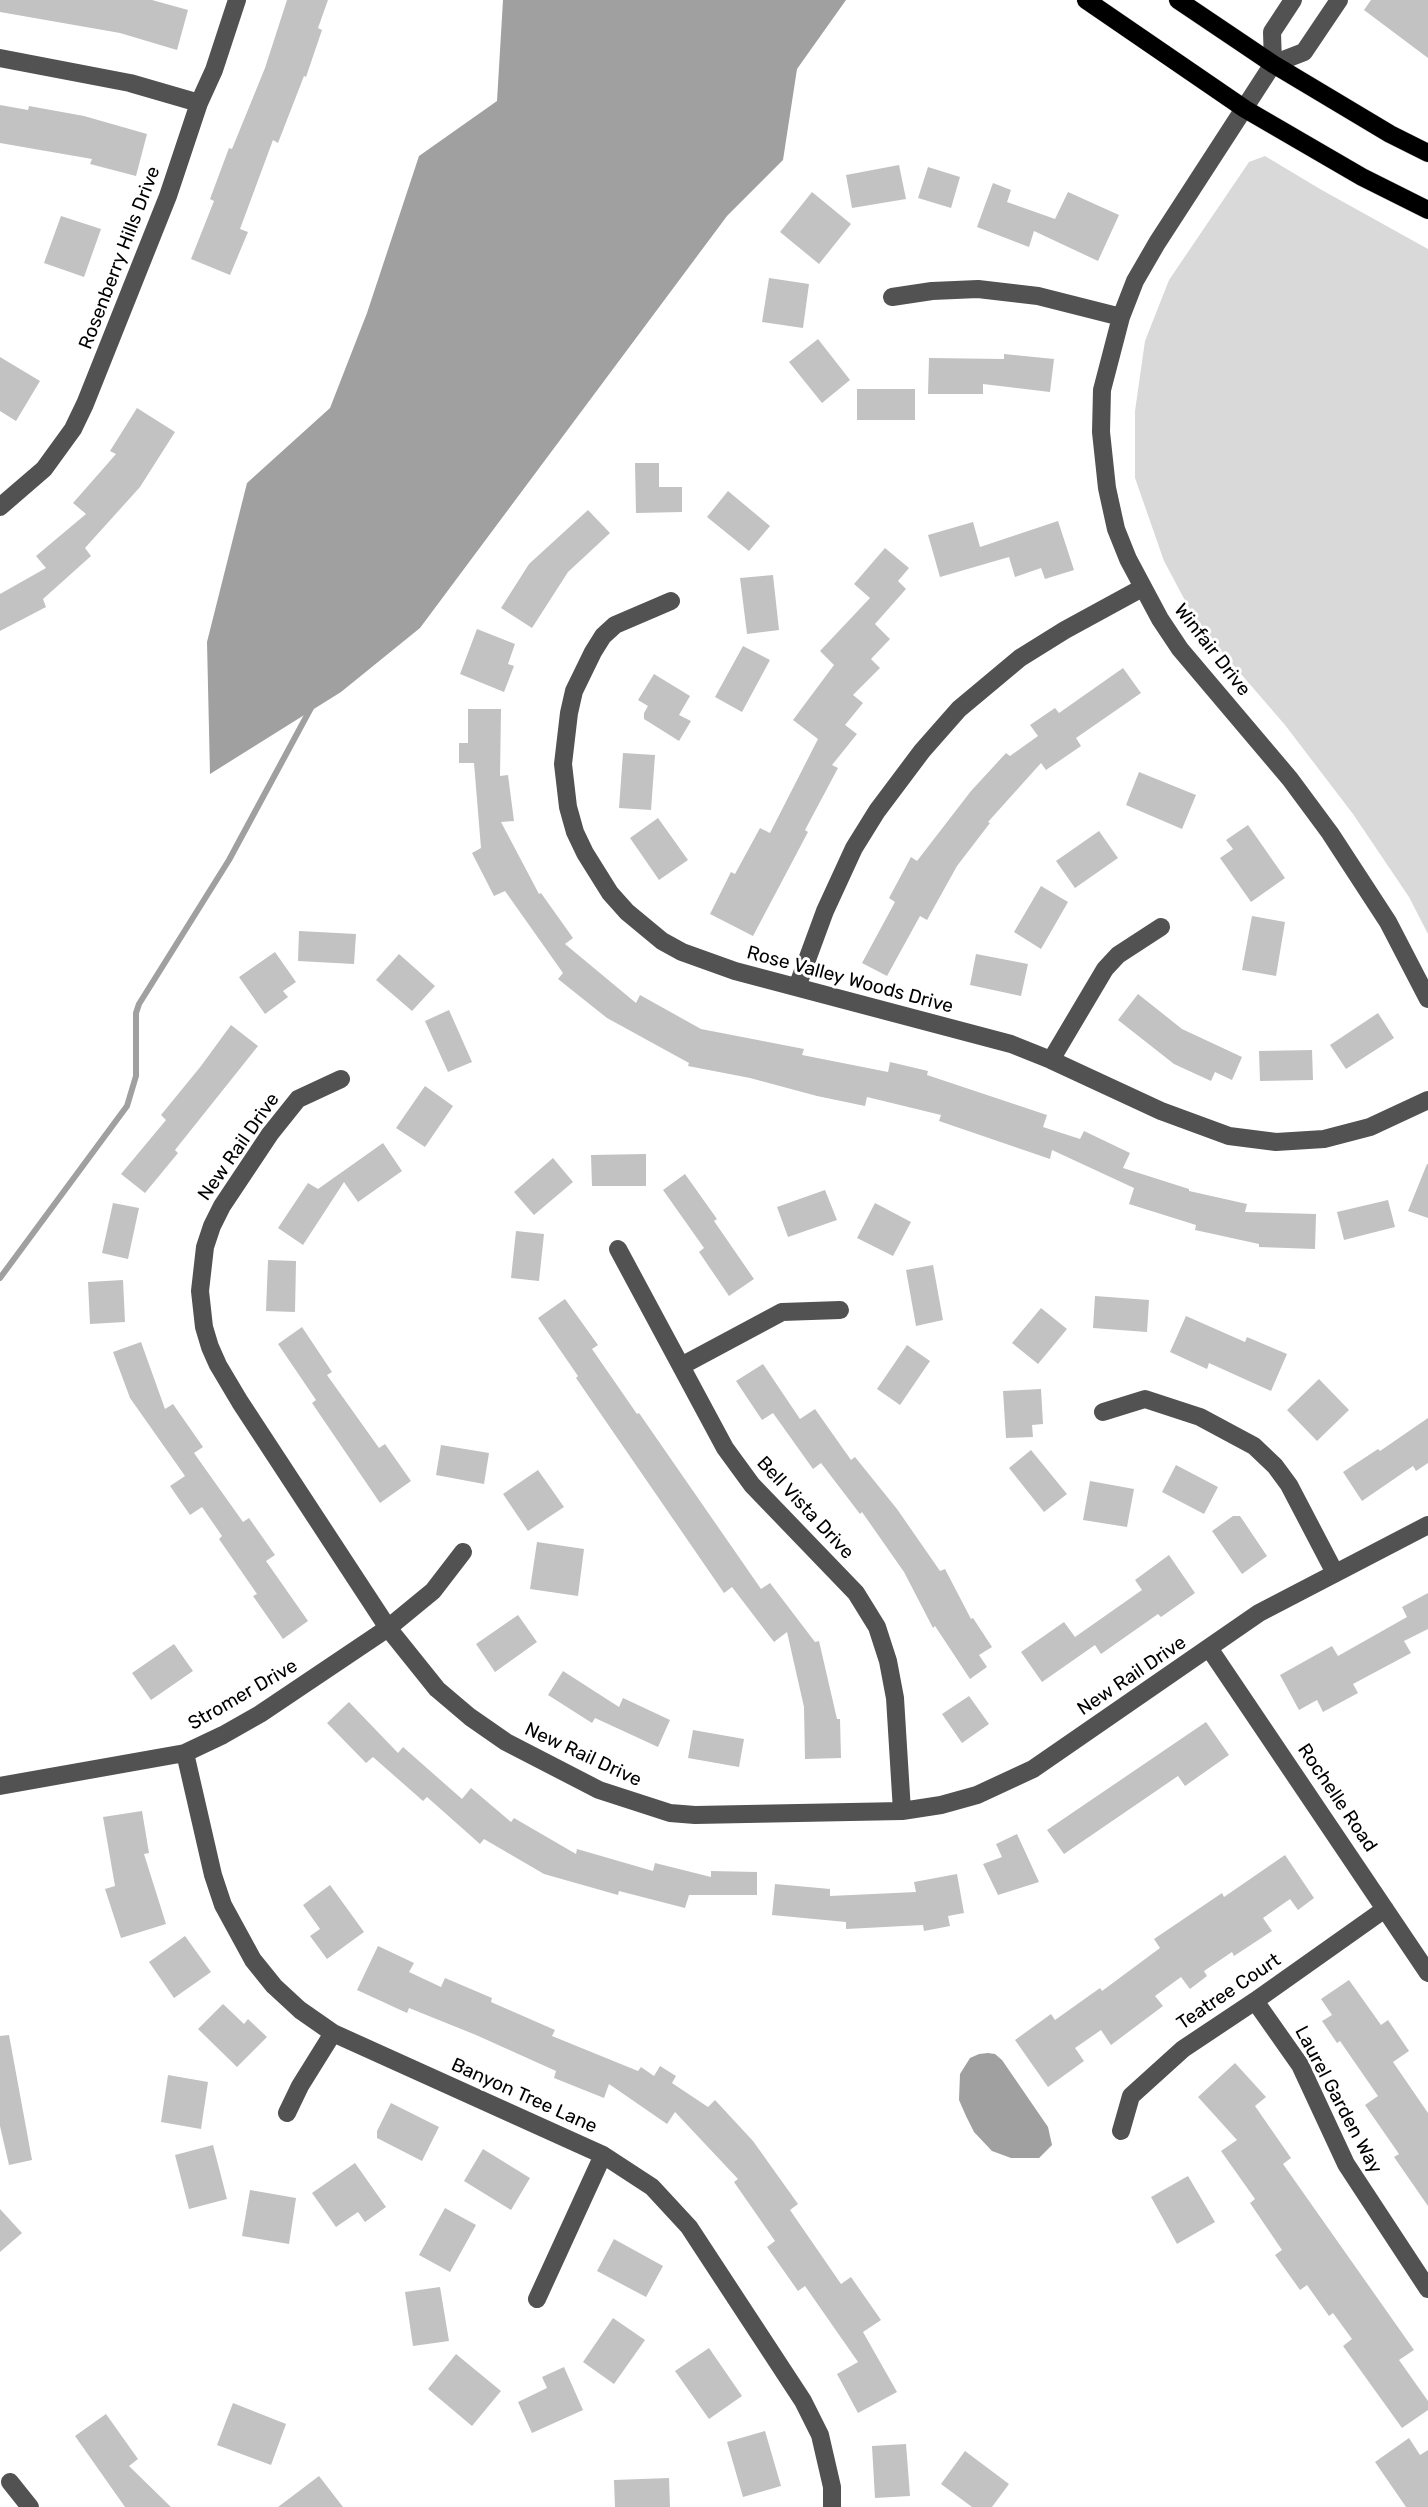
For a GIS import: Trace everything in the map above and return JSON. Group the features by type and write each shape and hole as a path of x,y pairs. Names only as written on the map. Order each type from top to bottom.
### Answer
{"main road":[{"path":"1086,0 1246,107 1362,177 1428,210"},
{"path":"1178,0 1273,64 1390,134 1428,153"}],"street":[{"name":"Rosenberry Hills Drive","path":"0,507 44,469 72,429 85,404 168,196 198,103 214,70 237,0"},
{"path":"1293,0 1272,32 1273,64 1304,52 1339,0"},
{"path":"0,58 130,83 198,103"},
{"name":"Winfair Drive","path":"1273,64 1135,281 1121,317 1102,390 1103,466 1116,529 1142,589 1181,649 1290,779 1330,833 1388,922 1428,999"},
{"path":"892,297 932,291 978,289 1038,296 1121,317"},
{"path":"797,987 825,911 854,848 883,802 922,751 959,709 1020,658 1065,630 1142,589"},
{"name":"Rose Valley Woods Drive","path":"671,601 615,625 603,636 575,691 569,713 563,764 568,807 575,832 610,892 626,912 653,934 681,952 705,962 1011,1044 1202,1128 1229,1136 1298,1142 1345,1135 1370,1127 1428,1100"},
{"path":"1051,1060 1105,969 1118,955 1161,927"},
{"name":"New Rail Drive","path":"341,1079 298,1099 270,1134 222,1206 212,1226 201,1272 202,1309 204,1327 218,1366 388,1628 437,1689 470,1717 506,1742 599,1790 670,1813 695,1815 902,1811 941,1805 977,1795 1033,1769 1259,1613 1428,1525"},
{"name":"Bell Vista Drive","path":"618,1250 726,1448 752,1485 856,1593 877,1626 888,1661 895,1698 902,1811"},
{"path":"683,1365 782,1312 840,1310"},
{"path":"1103,1412 1145,1399 1200,1417 1254,1446 1275,1466 1289,1485 1335,1573"},
{"name":"Stromer Drive","path":"0,1786 185,1753 260,1714 388,1628 433,1591 463,1552"},
{"name":"Rochelle Road","path":"1209,1648 1428,1973"},
{"name":"Banyon Tree Lane","path":"185,1753 213,1875 236,1931 253,1960 274,1986 300,2010 333,2033 603,2155 652,2187 690,2227 803,2401 820,2435 832,2487 832,2507"},
{"name":"Teatree Court","path":"1121,2131 1131,2096 1183,2049 1385,1909"},
{"name":"Laurel Garden Way","path":"1255,2001 1300,2065 1346,2164 1428,2289"},
{"path":"287,2113 300,2086 333,2033"},
{"path":"537,2299 603,2155"},
{"path":"10,2482 30,2507"}],"shaded area":[{"path":"503,0 846,0 797,69 783,160 727,216 420,628 341,692 210,774 207,642 247,483 330,408 367,313 419,156 497,101"},
{"path":"1265,156 1428,249 1428,934 1409,897 1353,814 1285,725 1197,623 1164,561 1135,478 1135,411 1145,341 1169,280 1249,162"},
{"path":"995,2054 1002,2060 1048,2127 1052,2145 1039,2158 1011,2158 992,2151 974,2132 966,2116 959,2100 960,2074 970,2058"}],"building":[{"path":"0,0 152,0 188,10 177,50 120,33 0,12"},
{"path":"287,0 328,0 318,28 322,30 306,77 304,76 278,143 273,140 240,229 248,232 230,275 191,259 214,201 210,199 229,148 232,149 265,68"},
{"path":"1371,0 1428,0 1428,58 1364,10"},
{"path":"0,105 28,110 29,106 84,116 147,134 136,176 90,164 92,159 0,143"},
{"path":"899,165 906,199 852,208 846,175"},
{"path":"928,167 960,177 951,208 918,198"},
{"path":"993,183 1011,190 1007,202 1055,219 1068,192 1119,215 1098,261 1034,231 1029,247 977,227"},
{"path":"812,192 851,224 819,264 780,232"},
{"path":"61,216 101,229 84,277 44,263"},
{"path":"769,278 809,284 803,328 762,322"},
{"path":"818,339 850,380 822,403 789,362"},
{"path":"1004,354 1054,359 1050,392 983,384 983,394 928,394 929,358 1004,359"},
{"path":"0,357 40,381 16,421 0,411"},
{"path":"857,389 915,389 915,420 857,420"},
{"path":"137,408 175,432 140,487 85,548 91,556 43,599 46,607 0,631 0,594 46,568 36,556 86,514 73,503 116,454 110,451"},
{"path":"635,463 659,463 659,487 682,487 682,512 636,513"},
{"path":"728,491 770,526 749,551 707,517"},
{"path":"588,510 610,533 568,572 532,628 501,608 529,564"},
{"path":"1058,521 1074,570 1045,579 1041,568 1015,577 1009,557 940,577 928,535 973,522 980,547"},
{"path":"885,548 909,568 898,581 906,589 875,624 890,639 871,659 880,668 853,695 863,703 845,725 857,734 832,765 838,768 805,830 808,832 753,936 710,914 731,872 735,874 760,828 770,833 818,739 793,720 834,665 820,651 870,598 854,584"},
{"path":"773,575 779,630 747,634 740,578"},
{"path":"477,629 515,644 508,664 514,666 504,692 460,674"},
{"path":"743,646 770,660 742,712 715,697"},
{"path":"1123,668 1141,693 1076,738 1081,746 1046,770 1041,763 988,822 990,823 957,866 927,920 920,916 887,976 862,963 895,902 889,898 911,857 917,861 971,791 1006,753 1010,756 1038,736 1030,725 1055,708 1059,713"},
{"path":"654,674 690,696 679,715 691,721 679,741 644,719 648,706 638,700"},
{"path":"468,709 501,709 500,776 508,775 514,821 501,822 539,894 541,893 573,938 565,944 636,1003 640,995 701,1029 804,1049 802,1055 888,1072 890,1062 928,1071 927,1075 1047,1115 1043,1127 1080,1139 1084,1131 1130,1153 1123,1168 1189,1191 1247,1204 1245,1212 1316,1214 1315,1249 1259,1247 1259,1244 1195,1230 1196,1225 1129,1204 1134,1188 1052,1150 1050,1159 939,1121 941,1115 867,1097 865,1106 688,1066 689,1063 607,1018 558,979 563,973 505,891 494,896 472,853 481,848 474,763 459,763 459,743 468,743"},
{"path":"623,753 655,755 651,810 619,808"},
{"path":"1139,772 1196,795 1182,829 1126,805"},
{"path":"658,818 688,860 659,880 630,838"},
{"path":"1248,825 1285,878 1251,902 1220,858 1233,849 1226,840"},
{"path":"1099,831 1118,858 1075,888 1056,861"},
{"path":"1041,886 1068,902 1041,949 1014,932"},
{"path":"1252,916 1285,922 1276,976 1242,970"},
{"path":"299,931 356,934 354,964 298,961"},
{"path":"275,952 296,982 283,991 288,997 265,1014 239,977"},
{"path":"399,954 435,986 412,1011 376,980"},
{"path":"976,954 1028,964 1021,996 970,985"},
{"path":"1138,994 1182,1029 1242,1057 1232,1080 1215,1072 1211,1081 1174,1064 1118,1020"},
{"path":"449,1010 472,1062 448,1072 425,1021"},
{"path":"1378,1013 1394,1038 1346,1069 1330,1045"},
{"path":"231,1025 258,1046 175,1150 178,1153 145,1193 121,1174 166,1120 161,1115"},
{"path":"1312,1050 1313,1080 1260,1081 1259,1051"},
{"path":"425,1086 453,1106 425,1147 396,1128"},
{"path":"383,1143 402,1171 358,1202 344,1182 303,1245 278,1228 308,1183 318,1189"},
{"path":"646,1154 646,1186 592,1186 591,1155"},
{"path":"553,1158 573,1182 534,1215 514,1192"},
{"path":"1428,1164 1428,1218 1408,1211"},
{"path":"685,1174 754,1279 729,1296 699,1252 704,1248 663,1190"},
{"path":"825,1190 837,1220 788,1237 777,1207"},
{"path":"1388,1200 1395,1227 1344,1240 1337,1212"},
{"path":"113,1203 139,1208 128,1259 102,1253"},
{"path":"875,1203 911,1222 893,1256 857,1238"},
{"path":"516,1231 544,1234 539,1281 511,1278"},
{"path":"268,1260 296,1261 295,1312 266,1311"},
{"path":"933,1265 943,1320 916,1326 906,1270"},
{"path":"123,1280 125,1322 90,1324 88,1282"},
{"path":"1095,1296 1149,1300 1147,1332 1093,1328"},
{"path":"565,1299 598,1345 592,1349 761,1589 770,1583 815,1642 819,1641 837,1719 840,1719 841,1758 805,1759 804,1707 787,1632 774,1642 732,1587 724,1593 576,1378 578,1376 538,1318"},
{"path":"1041,1308 1067,1329 1038,1364 1012,1343"},
{"path":"1186,1316 1245,1342 1247,1337 1287,1354 1271,1391 1209,1363 1207,1369 1170,1352"},
{"path":"302,1327 332,1372 327,1375 379,1448 385,1444 411,1481 380,1503 312,1403 316,1400 278,1344"},
{"path":"141,1342 165,1409 173,1404 203,1447 194,1453 243,1522 249,1518 275,1555 266,1561 308,1621 283,1639 253,1596 257,1594 219,1539 222,1536 202,1507 190,1515 170,1486 185,1476 130,1398 113,1352"},
{"path":"907,1345 930,1361 900,1405 877,1389"},
{"path":"763,1364 800,1419 815,1409 851,1460 855,1457 897,1509 940,1571 945,1569 971,1619 973,1618 992,1647 979,1655 987,1667 970,1679 935,1626 933,1628 904,1572 862,1512 860,1514 821,1463 813,1469 773,1413 762,1420 736,1381"},
{"path":"1319,1379 1349,1410 1317,1441 1287,1410"},
{"path":"1041,1389 1043,1424 1032,1425 1033,1437 1006,1438 1003,1391"},
{"path":"1428,1418 1428,1463 1416,1471 1413,1466 1362,1501 1343,1472 1378,1449 1380,1451"},
{"path":"441,1445 489,1453 484,1484 436,1475"},
{"path":"1031,1450 1067,1494 1044,1512 1009,1468"},
{"path":"1176,1465 1218,1487 1204,1514 1162,1492"},
{"path":"538,1470 564,1507 528,1531 503,1494"},
{"path":"1090,1481 1134,1489 1127,1527 1083,1520"},
{"path":"1233,1516 1240,1516 1267,1556 1242,1574 1212,1531"},
{"path":"537,1542 584,1549 578,1596 530,1589"},
{"path":"1169,1555 1195,1593 1161,1617 1158,1614 1101,1654 1095,1645 1042,1682 1021,1652 1064,1622 1075,1637 1142,1590 1135,1580"},
{"path":"1428,1593 1428,1629 1404,1641 1411,1653 1353,1684 1358,1693 1323,1712 1317,1700 1299,1710 1280,1675 1332,1646 1338,1656 1407,1617 1402,1607"},
{"path":"518,1615 537,1642 495,1672 476,1644"},
{"path":"174,1644 193,1671 151,1700 132,1673"},
{"path":"563,1671 619,1707 623,1698 670,1720 658,1747 595,1718 592,1723 548,1695"},
{"path":"969,1696 989,1724 962,1743 942,1714"},
{"path":"349,1702 398,1753 403,1747 462,1799 471,1788 511,1822 514,1818 576,1854 577,1849 653,1871 655,1863 711,1877 711,1871 757,1872 757,1895 689,1895 685,1908 619,1891 618,1895 544,1874 484,1839 480,1844 427,1797 423,1801 373,1757 366,1763 327,1723"},
{"path":"1206,1722 1229,1755 1185,1786 1178,1776 1064,1854 1047,1830"},
{"path":"693,1730 744,1739 739,1767 688,1758"},
{"path":"142,1811 149,1853 144,1854 166,1924 121,1938 105,1889 115,1886 103,1817"},
{"path":"1017,1834 1039,1882 998,1895 983,1864 1002,1857 996,1844"},
{"path":"1285,1855 1314,1898 1298,1910 1290,1899 1263,1918 1272,1931 1234,1956 1232,1952 1204,1971 1207,1976 1190,1989 1181,1977 1155,1996 1163,2006 1111,2045 1101,2030 1075,2048 1084,2061 1048,2087 1015,2040 1051,2014 1055,2020 1100,1988 1102,1991 1160,1948 1154,1939 1222,1893 1224,1897"},
{"path":"957,1874 964,1913 948,1916 950,1926 924,1931 923,1925 846,1929 846,1922 772,1915 775,1884 830,1889 830,1896 916,1892 914,1882"},
{"path":"330,1885 364,1932 327,1959 310,1936 320,1929 303,1905"},
{"path":"185,1936 211,1972 174,1998 149,1962"},
{"path":"378,1946 414,1963 409,1972 441,1987 445,1978 492,1998 491,2002 555,2030 552,2036 638,2071 641,2067 654,2076 660,2066 676,2076 672,2083 708,2107 715,2100 753,2141 798,2204 790,2210 841,2284 851,2277 881,2320 863,2332 897,2392 858,2413 837,2374 858,2362 805,2286 798,2291 767,2247 775,2241 734,2182 738,2179 675,2112 667,2124 609,2084 604,2098 554,2078 556,2071 476,2035 409,2008 407,2013 357,1990"},
{"path":"1349,1980 1381,2025 1388,2020 1409,2051 1393,2062 1428,2113 1428,2206 1394,2157 1399,2154 1365,2105 1378,2096 1340,2041 1337,2043 1322,2021 1332,2015 1321,1999"},
{"path":"223,2004 244,2024 248,2019 267,2037 237,2067 198,2029"},
{"path":"9,2035 32,2160 9,2165 0,2126 0,2036"},
{"path":"1235,2063 1266,2097 1255,2106 1291,2158 1283,2164 1414,2350 1399,2360 1428,2401 1428,2410 1402,2428 1343,2346 1352,2339 1333,2313 1329,2316 1307,2285 1300,2290 1275,2255 1282,2250 1250,2203 1255,2199 1221,2151 1237,2140 1198,2097"},
{"path":"168,2075 208,2082 201,2129 161,2122"},
{"path":"391,2103 439,2127 422,2161 377,2138 377,2131"},
{"path":"213,2145 227,2199 189,2209 175,2155"},
{"path":"483,2149 530,2178 511,2210 464,2181"},
{"path":"355,2163 386,2207 365,2222 358,2212 336,2227 312,2193"},
{"path":"1188,2176 1215,2222 1177,2244 1151,2197"},
{"path":"250,2190 296,2198 289,2244 242,2236"},
{"path":"445,2208 476,2225 450,2272 419,2255"},
{"path":"0,2209 22,2233 0,2252"},
{"path":"614,2239 663,2266 646,2297 597,2271"},
{"path":"440,2287 449,2341 413,2346 405,2292"},
{"path":"613,2318 645,2340 614,2384 583,2362"},
{"path":"709,2348 742,2396 709,2419 675,2371"},
{"path":"456,2354 501,2391 472,2426 428,2389"},
{"path":"564,2367 583,2410 532,2433 518,2402 547,2388 542,2377"},
{"path":"233,2403 286,2424 271,2465 217,2445"},
{"path":"106,2414 138,2459 129,2466 171,2507 125,2507 75,2436"},
{"path":"765,2431 781,2486 743,2497 727,2442"},
{"path":"1409,2438 1420,2455 1428,2450 1428,2507 1406,2507 1375,2462"},
{"path":"906,2444 910,2496 875,2498 872,2446"},
{"path":"965,2451 1009,2484 992,2507 972,2507 941,2484"},
{"path":"319,2476 343,2507 278,2507"},
{"path":"669,2478 670,2507 615,2507 614,2480"}],"waterway":[{"path":"0,1278 127,1106 136,1076 136,1013 139,1004 229,860 312,706"}]}
